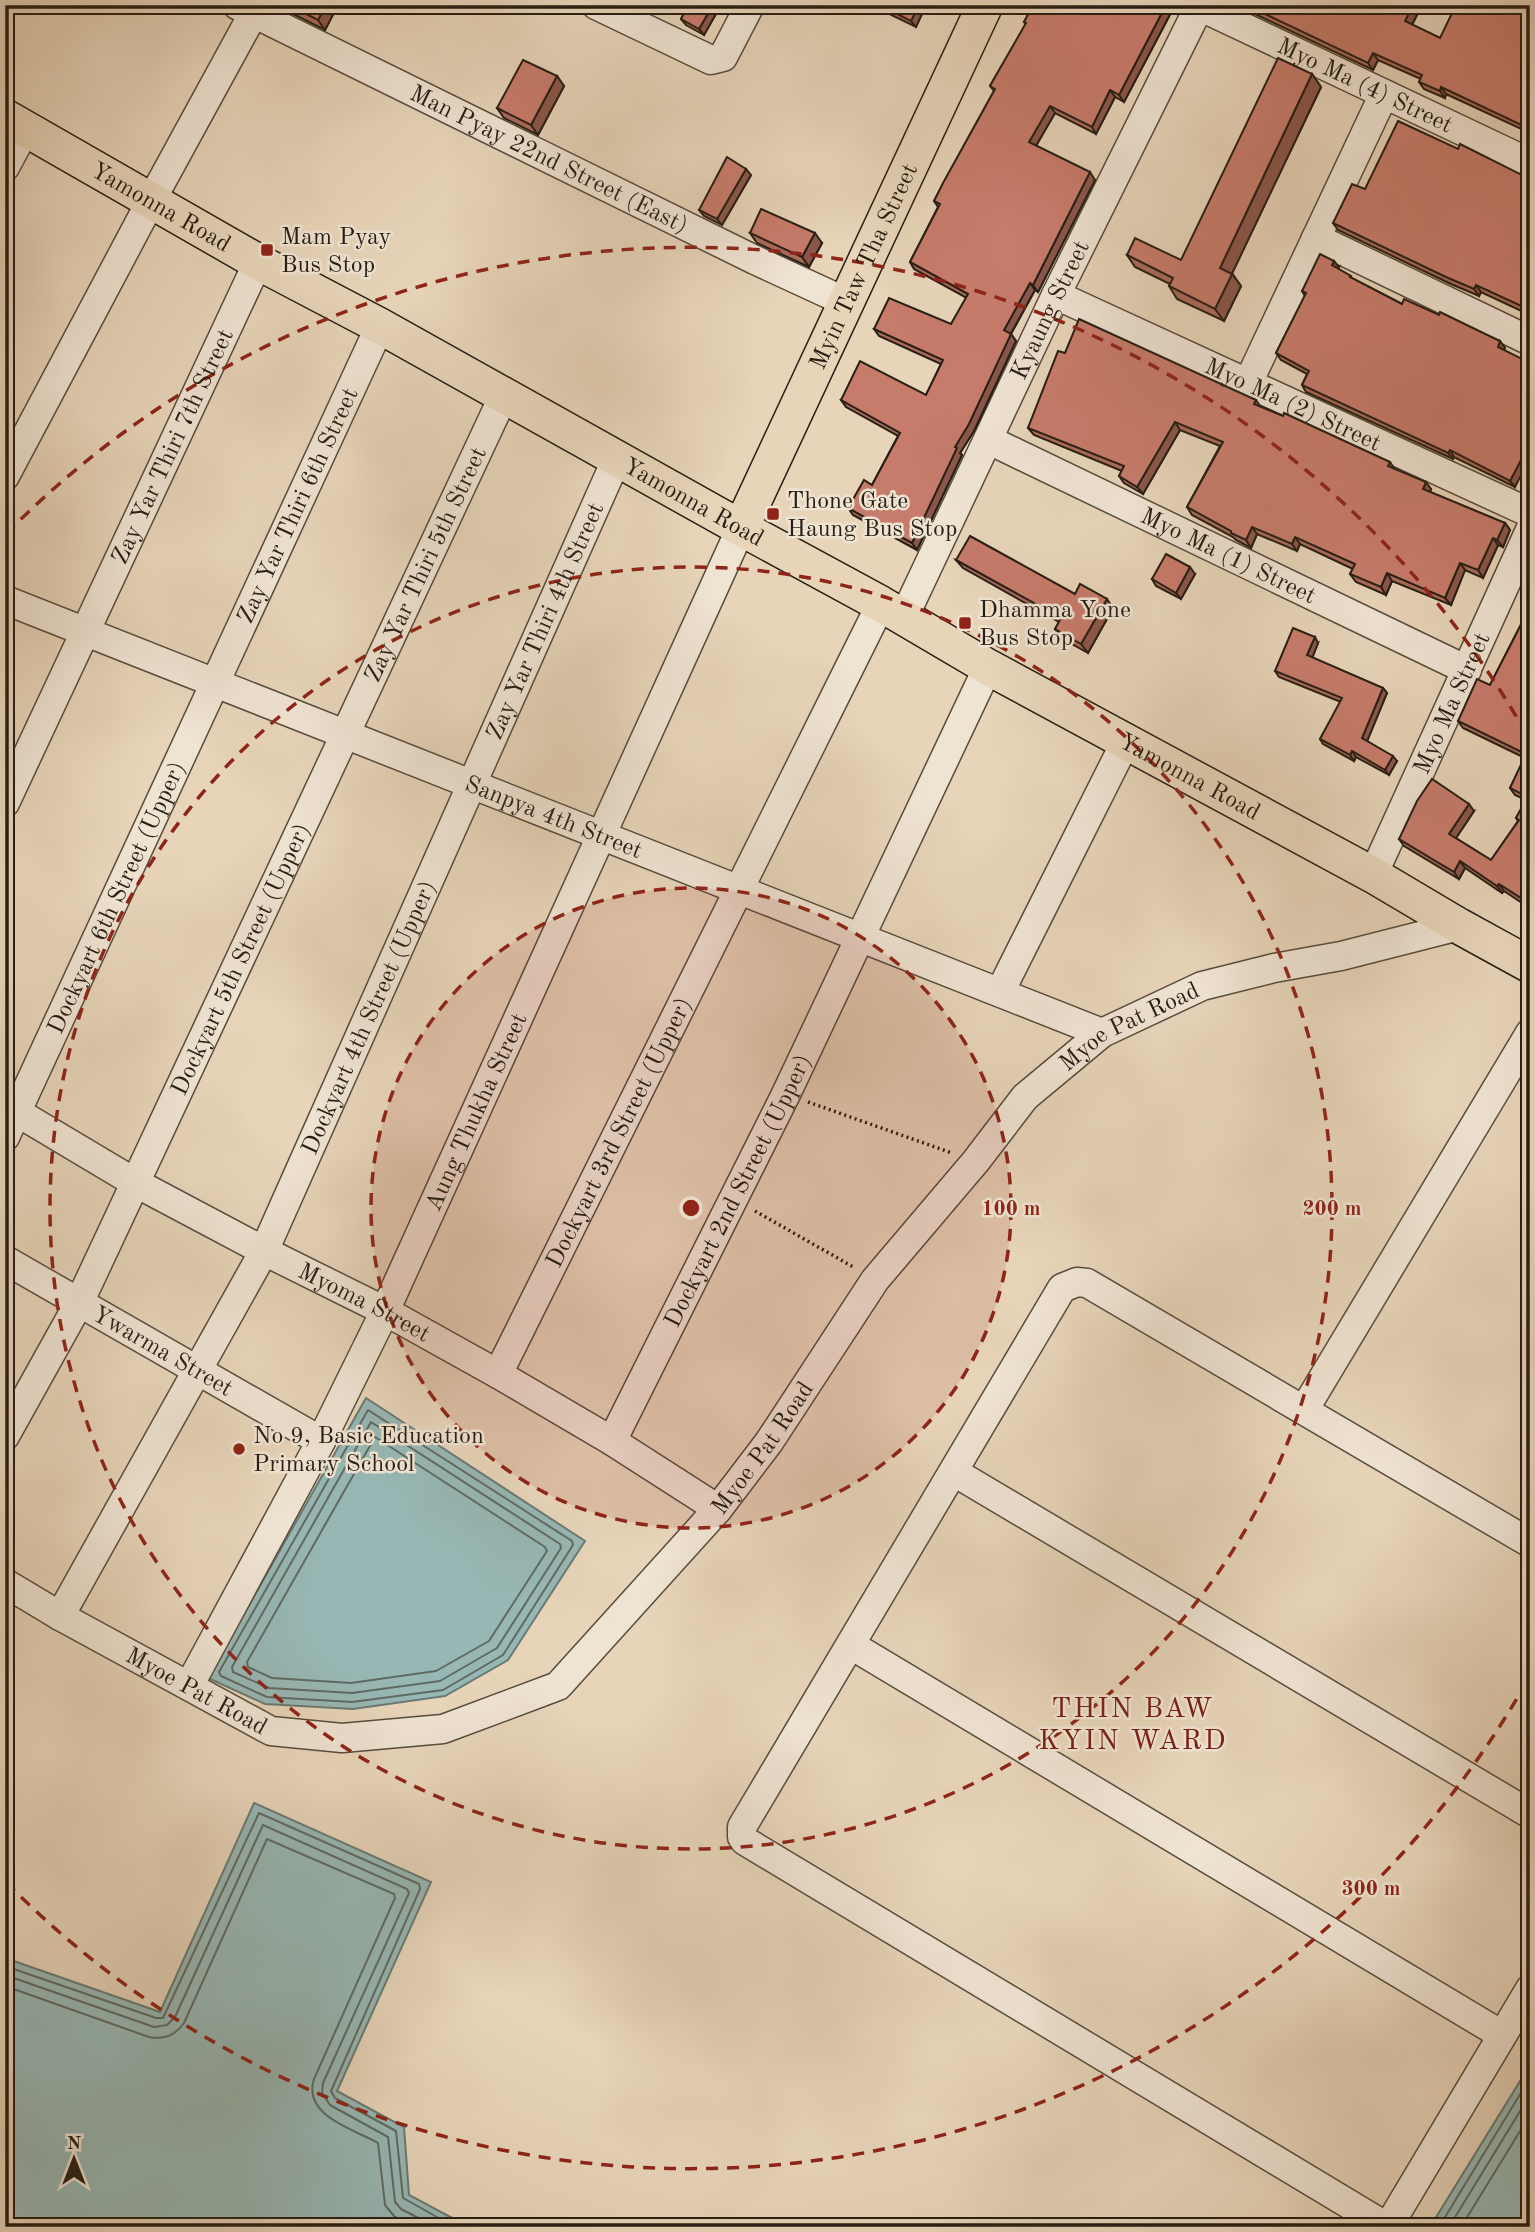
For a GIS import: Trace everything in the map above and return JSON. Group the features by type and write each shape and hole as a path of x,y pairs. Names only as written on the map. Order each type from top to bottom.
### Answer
{"main road":[{"name":"Myin Taw Tha Street","path":"741,528 985,5"},
{"name":"Yamonna Road","path":"16,123 258,262 380,326 988,667 1373,875 1458,926 1527,957"}],"street":[{"path":"596,5 711,60 723,57 750,5"},
{"name":"Myo Ma (4) Street","path":"1199,6 1530,163"},
{"name":"Kyaung Street","path":"892,611 989,440 1056,295 1199,6"},
{"path":"5,476 250,8"},
{"name":"Man Pyay 22nd Street (East)","path":"250,8 755,260 846,302"},
{"path":"1248,383 1384,94"},
{"path":"5,167 16,123"},
{"path":"1316,238 1530,341"},
{"name":"Zay Yar Thiri 7th Street","path":"5,803 258,262"},
{"name":"Myo Ma (2) Street","path":"1056,295 1530,513"},
{"name":"Zay Yar Thiri 6th Street","path":"215,682 380,326"},
{"name":"Zay Yar Thiri 5th Street","path":"345,734 504,395"},
{"name":"Myo Ma (1) Street","path":"989,440 1467,670"},
{"name":"Zay Yar Thiri 4th Street","path":"472,784 617,458"},
{"name":"Aung Thukha Street","path":"189,1686 321,1441 385,1311 741,528"},
{"name":"Myo Ma Street","path":"1373,875 1530,530"},
{"name":"Sanpya 4th Street","path":"5,600 1102,1033"},
{"name":"Dockyart 3rd Street (Upper)","path":"498,1374 739,890 892,611"},
{"name":"Dockyart 2nd Street (Upper)","path":"612,1441 786,1094 988,667"},
{"name":"Dockyart 6th Street (Upper)","path":"5,1137 12,1108 215,682"},
{"name":"Dockyart 5th Street (Upper)","path":"5,1436 79,1303 345,734"},
{"path":"1000,992 1126,741"},
{"name":"Dockyart 4th Street (Upper)","path":"60,1616 264,1251 472,784"},
{"name":"Myoe Pat Road","path":"5,1583 271,1731 342,1738 443,1729 558,1686 718,1509 769,1442 875,1280 976,1161 1025,1097 1102,1033 1202,986 1274,968 1341,956 1458,926"},
{"path":"1304,1410 1530,1033"},
{"name":"Myoma Street","path":"12,1108 134,1182 385,1311 498,1374 612,1441 718,1509"},
{"name":"Ywarma Street","path":"5,1260 321,1441"},
{"path":"1530,1542 1087,1283 1077,1282 1062,1288 742,1827 745,1842 1387,2227 1530,1989"},
{"path":"954,1472 1530,1814"},
{"path":"851,1645 1502,2035"}],"path":[{"path":"786,1094 976,1161"},
{"path":"733,1198 875,1280"}],"water":[{"path":"366,1398 585,1541 508,1660 445,1696 353,1709 265,1704 208,1678"},
{"path":"254,1803 431,1882 337,2091 404,2127 409,2195 469,2227 5,2227 5,1958 160,2012"},
{"path":"1530,2065 1530,2227 1430,2227"}],"building":[{"path":"288,5 326,5 318,20"},
{"path":"688,5 713,5 699,29 681,19"},
{"path":"879,5 919,5 911,21"},
{"path":"1030,5 1166,5 1119,95 1110,90 1092,127 1050,106 1029,142 1090,172 1033,285 1030,283 1004,330 1011,334 969,424 955,447 957,448 912,543 848,508 864,480 872,485 900,433 841,400 860,361 926,395 943,360 874,329 889,298 951,324 968,294 910,262 940,204 934,201 995,89 990,86 1026,23 1024,22 1032,7"},
{"path":"1246,5 1413,5 1405,21 1440,38 1456,5 1530,5 1530,129 1441,87 1440,91 1419,82 1422,75 1373,53 1368,63"},
{"path":"1278,58 1312,74 1220,268 1232,274 1215,309 1169,286 1173,278 1127,255 1135,238 1181,260"},
{"path":"523,60 557,76 531,125 497,108"},
{"path":"1398,121 1458,149 1460,144 1530,179 1530,310 1476,285 1474,289 1446,277 1333,223 1352,184 1365,189"},
{"path":"727,157 746,169 717,219 699,210"},
{"path":"761,209 815,233 802,257 750,233"},
{"path":"1320,254 1334,261 1332,265 1350,277 1402,304 1404,299 1439,315 1440,312 1500,341 1498,347 1530,363 1530,443 1510,481 1450,450 1448,453 1302,385 1309,371 1276,353 1306,293 1302,291"},
{"path":"1079,319 1256,400 1254,404 1283,416 1284,413 1390,462 1388,466 1426,482 1423,489 1505,523 1497,540 1493,538 1478,570 1460,563 1445,598 1387,573 1381,587 1350,574 1355,564 1295,537 1292,544 1252,527 1246,540 1187,507 1223,442 1175,422 1137,487 1119,476 1124,466 1028,428 1058,351 1065,353"},
{"path":"970,536 1075,594 1080,584 1107,599 1081,644 1055,629 1061,618 956,560"},
{"path":"1166,554 1190,567 1176,593 1152,579"},
{"path":"1530,607 1530,884 1521,898 1499,884 1497,886 1460,861 1454,872 1399,839 1417,801 1432,779 1469,804 1449,834 1491,860 1519,820 1516,818 1528,797 1510,788 1526,754 1458,721 1477,679 1490,685"},
{"path":"1293,628 1315,637 1307,655 1383,688 1362,738 1393,756 1385,770 1352,751 1350,755 1320,739 1342,698 1275,671"}],"place":[{"name":"Mam Pyay Bus Stop","path":"267,250"},
{"name":"Thone Gate Haung Bus Stop","path":"773,514"},
{"name":"Dhamma Yone Bus Stop","path":"965,623"},
{"name":"No 9, Basic Education Primary School","path":"239,1449"}],"district":[{"name":"THIN BAW KYIN WARD","path":"1133,1723"}]}
